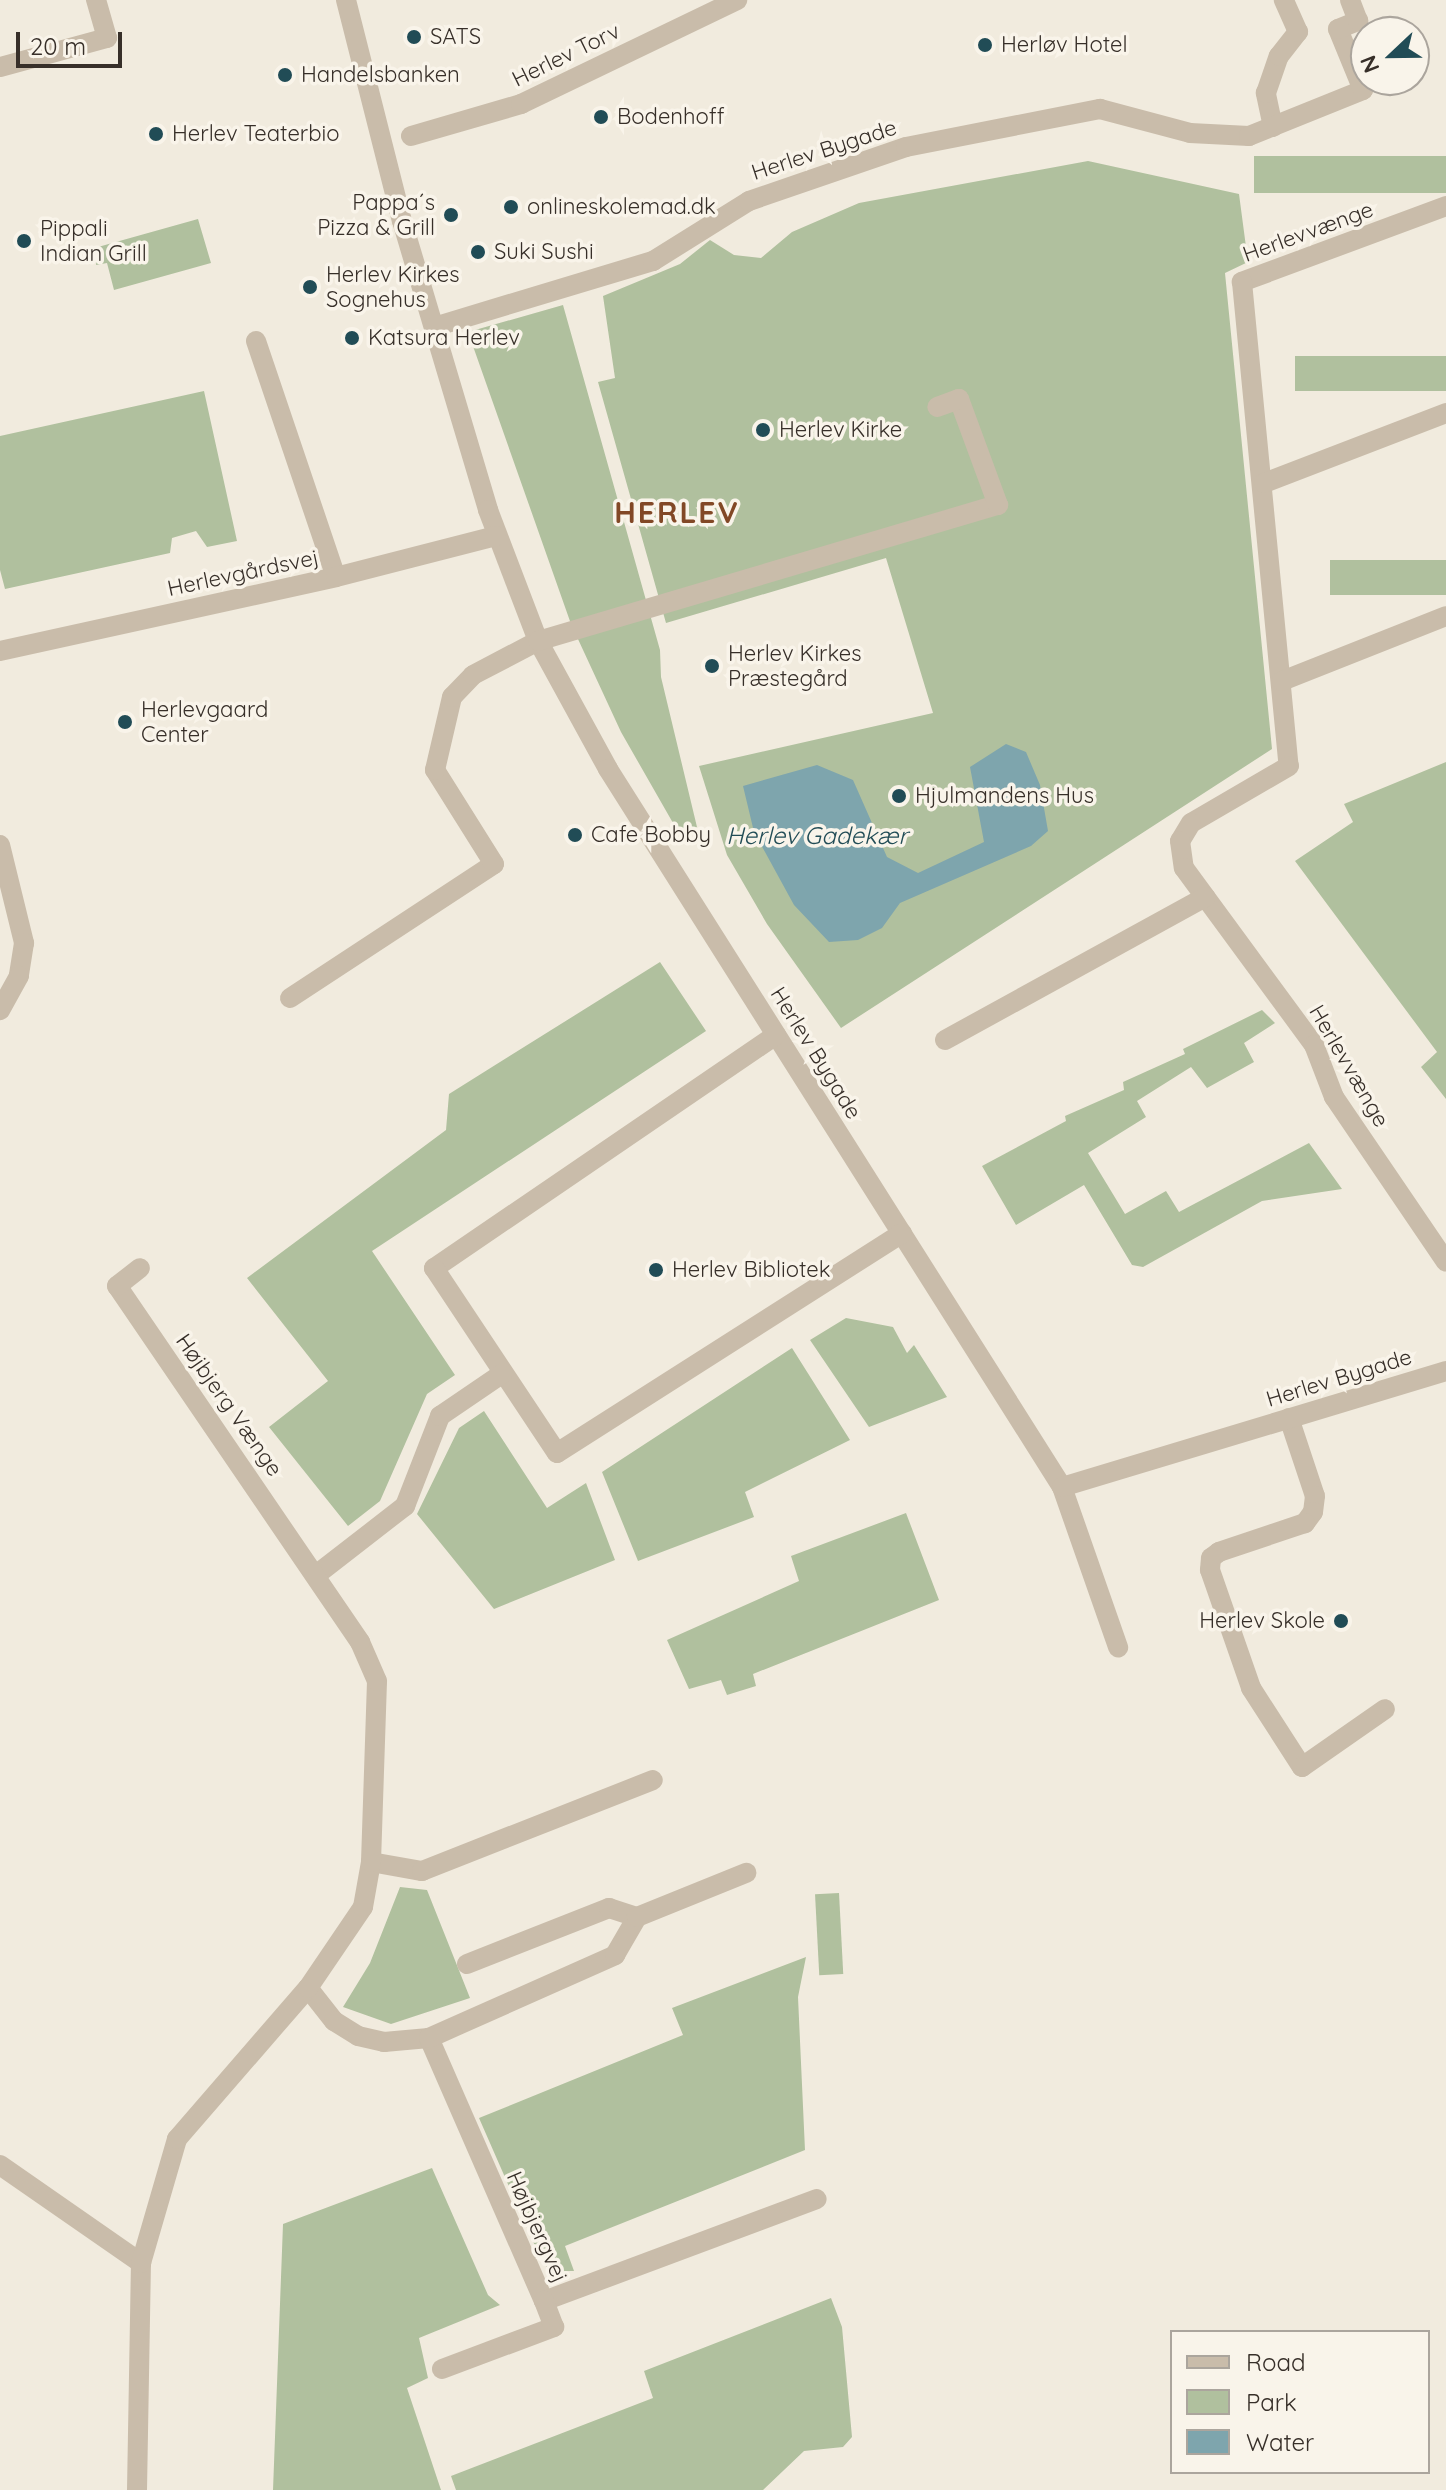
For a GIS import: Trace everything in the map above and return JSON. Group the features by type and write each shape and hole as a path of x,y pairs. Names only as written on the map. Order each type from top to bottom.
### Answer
{"street":[{"path":"0,67 107,38 96,0"},
{"name":"Herlev Bygade","path":"346,0 390,177 496,536 538,641 608,769 1062,1487 1118,1647"},
{"name":"Herlev Torv","path":"411,136 521,104 737,0"},
{"path":"1284,0 1298,32 1279,56 1266,93 1273,127 1363,90 1338,29 1358,21 1350,0"},
{"name":"Herlev Bygade","path":"434,327 653,261 749,201 906,147 1100,109 1190,133 1249,136 1273,127"},
{"name":"Herlevvænge","path":"1446,206 1242,282 1264,483 1289,766 1191,823 1180,841 1184,868 1314,1045 1334,1097 1446,1262"},
{"path":"256,341 336,577"},
{"path":"290,998 494,864 435,770 452,697 473,675 538,641 998,505 959,399 937,407"},
{"path":"1264,483 1446,413"},
{"name":"Herlevgårdsvej","path":"0,651 336,577 496,536"},
{"path":"1282,681 1446,616"},
{"path":"0,845 24,943 19,976 0,1010"},
{"path":"945,1040 1205,897"},
{"path":"776,1035 434,1268 557,1453 902,1233"},
{"name":"Højbjerg Vænge","path":"140,1268 117,1286 316,1575"},
{"name":"Herlev Bygade","path":"1062,1487 1446,1371"},
{"path":"137,2490 141,2263 177,2139 308,1988 363,1907 371,1862 377,1681 360,1642 316,1575 405,1506 440,1416 503,1373"},
{"path":"1289,1418 1315,1496 1313,1512 1305,1523 1219,1552 1211,1558 1210,1570 1251,1688 1302,1767 1385,1709"},
{"path":"371,1862 422,1871 653,1780"},
{"path":"308,1988 334,2021 358,2036 384,2042 429,2038 615,1955 637,1917 746,1873"},
{"path":"467,1964 609,1908 637,1917"},
{"name":"Højbjergvej","path":"429,2038 544,2301 817,2199"},
{"path":"0,2165 141,2263"},
{"path":"442,2369 554,2327 544,2301"}],"green space":[{"path":"1254,156 1446,156 1446,193 1254,193"},
{"path":"1088,161 1239,194 1248,262 1225,273 1272,749 841,1028 767,924 727,855 699,766 933,713 886,558 666,623 598,382 615,378 603,296 680,264 710,240 734,255 761,258 792,232 859,203"},
{"path":"198,219 211,263 114,290 107,263 96,265 98,247"},
{"path":"563,305 660,650 661,677 697,827 681,837 621,732 571,624 468,332"},
{"path":"1295,356 1446,356 1446,391 1295,391"},
{"path":"204,391 237,541 207,547 196,531 172,538 170,553 5,589 0,570 0,436"},
{"path":"1330,560 1446,560 1446,595 1330,595"},
{"path":"1446,762 1446,1099 1421,1067 1437,1052 1295,861 1353,822 1344,804"},
{"path":"660,962 706,1031 372,1251 455,1375 427,1394 380,1501 348,1526 269,1427 328,1381 247,1278 446,1130 449,1094"},
{"path":"1262,1010 1275,1023 1244,1043 1254,1062 1207,1088 1191,1067 1137,1101 1146,1117 1088,1153 1125,1214 1166,1191 1179,1212 1309,1143 1342,1189 1262,1201 1143,1267 1132,1265 1084,1185 1016,1225 982,1166 1066,1121 1065,1116 1124,1090 1123,1082 1185,1054 1183,1049"},
{"path":"846,1318 893,1327 907,1353 914,1345 947,1397 869,1427 810,1340"},
{"path":"792,1348 850,1440 745,1492 754,1517 638,1561 602,1472"},
{"path":"484,1411 547,1508 586,1483 615,1560 494,1609 417,1514 459,1428"},
{"path":"906,1513 939,1600 753,1674 756,1686 727,1695 721,1680 689,1689 667,1640 799,1581 791,1556"},
{"path":"400,1887 427,1890 470,1998 391,2024 343,2007 370,1963"},
{"path":"839,1893 843,1974 819,1975 815,1894"},
{"path":"806,1957 798,1997 805,2150 565,2246 574,2271 551,2271 542,2262 479,2118 683,2035 672,2008"},
{"path":"432,2168 488,2295 500,2305 419,2338 428,2378 407,2388 441,2490 273,2490 283,2224"},
{"path":"831,2298 842,2327 852,2437 843,2447 804,2451 763,2490 456,2490 451,2476 653,2398 644,2371"}],"water":[{"name":"Herlev Gadekær","path":"1006,744 1026,752 1040,785 1048,831 1031,846 900,903 882,928 858,940 829,942 794,905 754,832 743,786 817,765 853,780 887,857 918,873 984,842 970,767"}],"place":[{"name":"SATS","path":"414,37"},
{"name":"Herløv Hotel","path":"985,45"},
{"name":"Handelsbanken","path":"285,75"},
{"name":"Bodenhoff","path":"601,117"},
{"name":"Herlev Teaterbio","path":"156,134"},
{"name":"onlineskolemad.dk","path":"511,207"},
{"name":"Pappa´s Pizza & Grill","path":"451,215"},
{"name":"Pippali Indian Grill","path":"24,241"},
{"name":"Suki Sushi","path":"478,252"},
{"name":"Herlev Kirkes Sognehus","path":"310,287"},
{"name":"Katsura Herlev","path":"352,338"},
{"name":"Herlev Kirke","path":"763,430"},
{"name":"Herlev Kirkes Præstegård","path":"712,666"},
{"name":"Herlevgaard Center","path":"125,722"},
{"name":"Hjulmandens Hus","path":"899,796"},
{"name":"Cafe Bobby","path":"575,835"},
{"name":"Herlev Bibliotek","path":"656,1270"},
{"name":"Herlev Skole","path":"1341,1621"}],"district":[{"name":"HERLEV","path":"677,512"}]}
